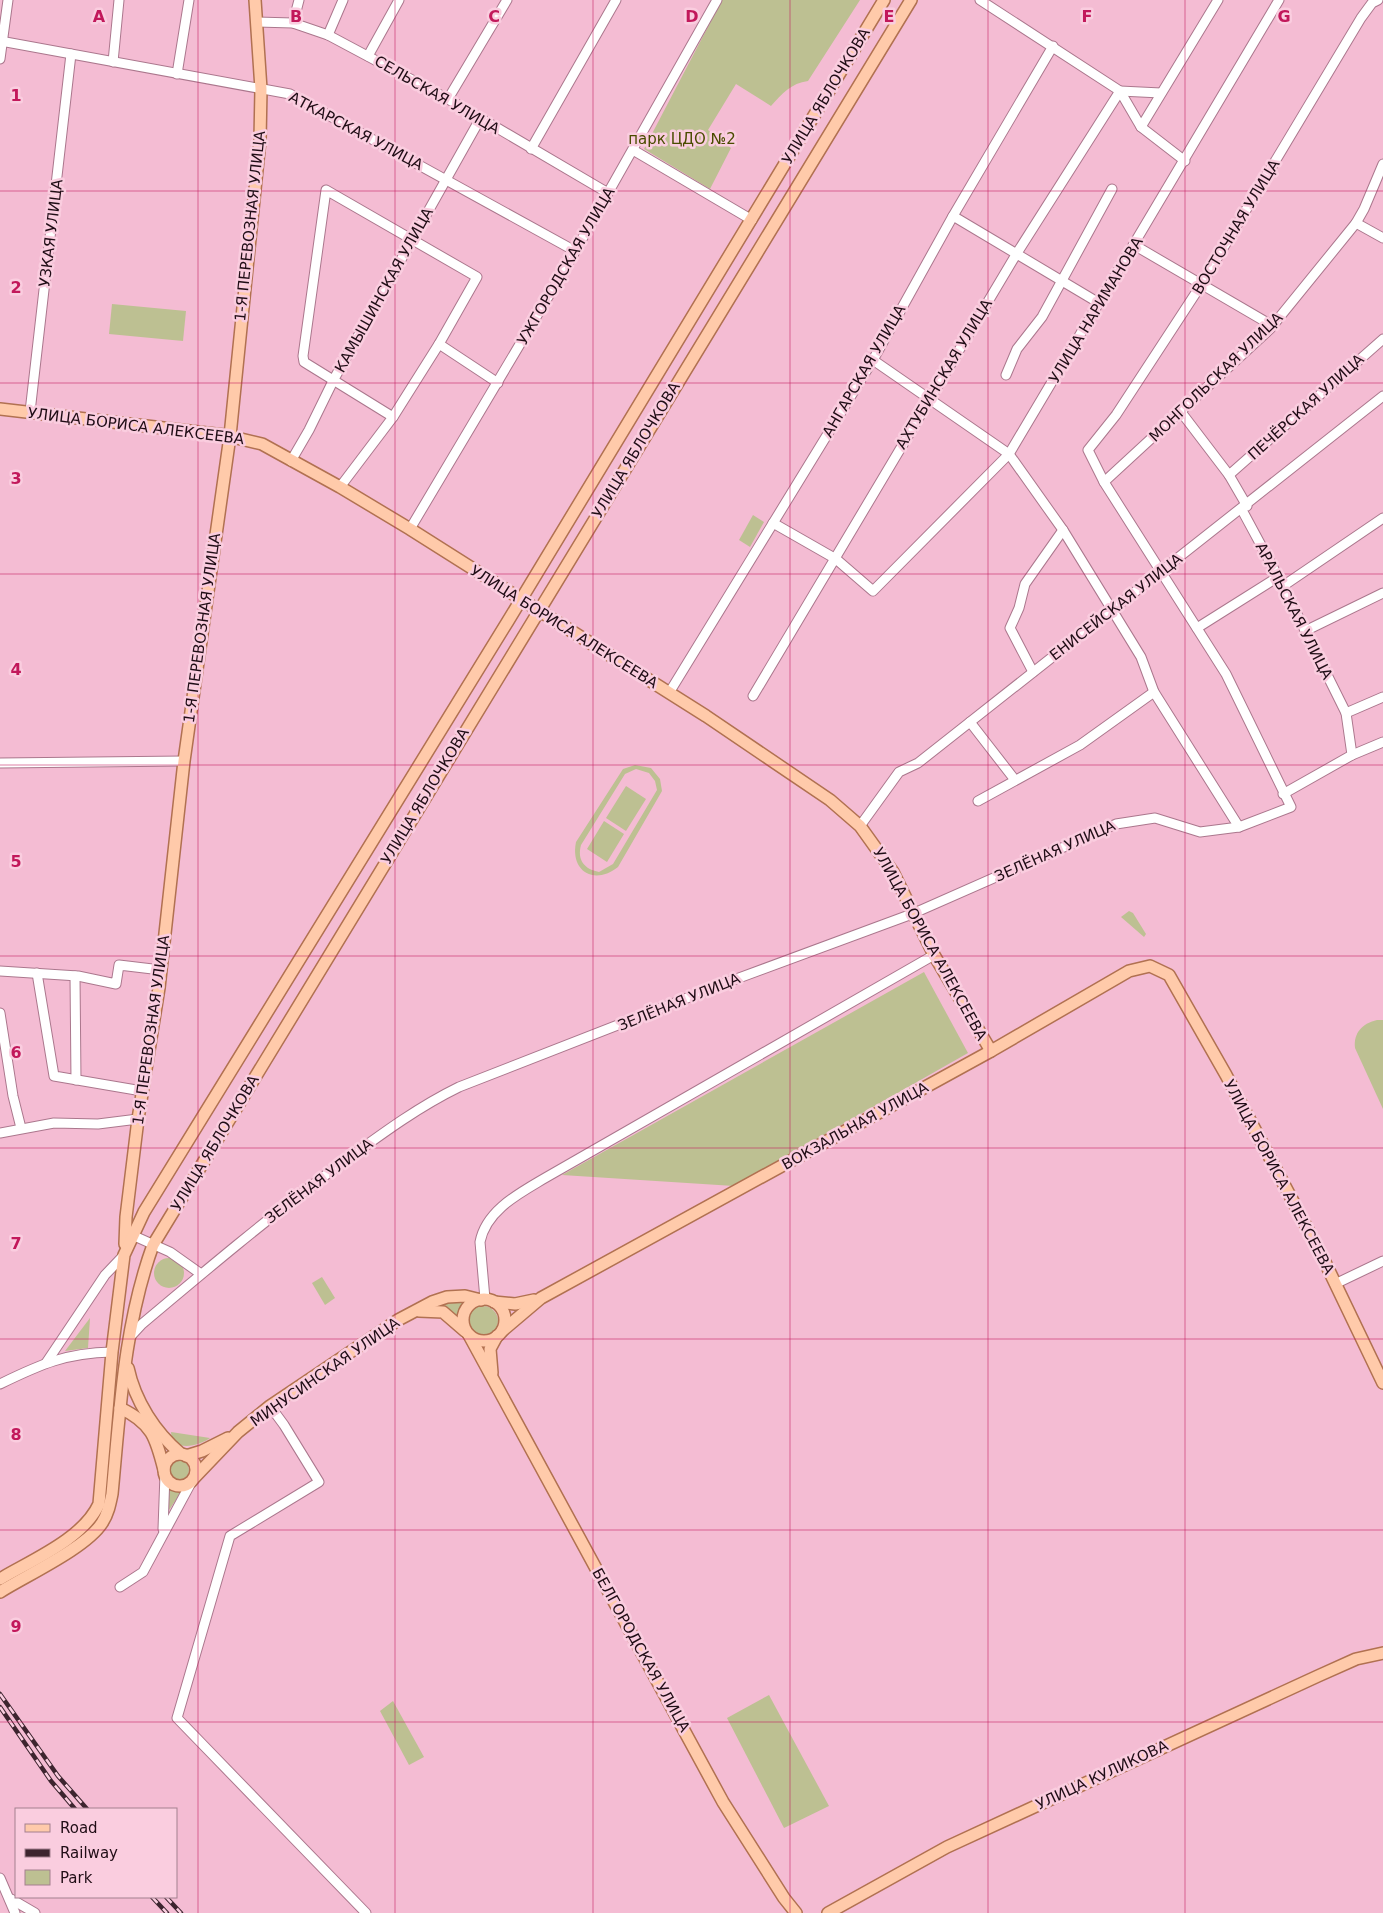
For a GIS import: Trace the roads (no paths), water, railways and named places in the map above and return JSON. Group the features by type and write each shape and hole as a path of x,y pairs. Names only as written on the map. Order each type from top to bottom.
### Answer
{"main road":[{"name":"1-Я ПЕРЕВОЗНАЯ УЛИЦА","path":"124,1255 126,1217 160,970 184,762 230,436 260,140 261,89 255,0"},
{"name":"УЛИЦА ЯБЛОЧКОВА","path":"0,1579 71,1537 93,1517 100,1492 112,1352 124,1255 144,1212 521,600 884,0"},
{"name":"УЛИЦА ЯБЛОЧКОВА","path":"0,1592 77,1546 102,1523 112,1494 128,1339 143,1273 153,1245 911,0"},
{"name":"УЛИЦА БОРИСА АЛЕКСЕЕВА","path":"0,409 230,436 262,444 340,487 410,529 669,694 830,800 860,826 893,872 934,956 991,1051"},
{"name":"ВОКЗАЛЬНАЯ УЛИЦА","path":"487,1300 522,1304 541,1298 991,1051 1129,971 1150,966 1169,975"},
{"name":"УЛИЦА БОРИСА АЛЕКСЕЕВА","path":"1169,975 1226,1075 1312,1236 1383,1383"},
{"name":"МИНУСИНСКАЯ УЛИЦА","path":"193,1479 238,1432 270,1406 412,1312 447,1297 465,1296 487,1300"},
{"name":"ВОКЗАЛЬНАЯ УЛИЦА","path":"500,1334 541,1298"},
{"path":"487,1300 504,1313 505,1322 500,1334 490,1340 481,1341 468,1333 463,1322 465,1311 471,1304 487,1300"},
{"name":"МИНУСИНСКАЯ УЛИЦА","path":"412,1312 430,1310 443,1312 468,1333"},
{"name":"БЕЛГОРОДСКАЯ УЛИЦА","path":"468,1333 723,1802 784,1898 796,1913"},
{"name":"БЕЛГОРОДСКАЯ УЛИЦА","path":"494,1382 489,1355 492,1345 500,1334"},
{"path":"120,1408 141,1419 153,1435 169,1481 176,1486 185,1486 193,1479 195,1464 159,1432 136,1395 125,1356"},
{"path":"119,1425 141,1419"},
{"name":"МИНУСИНСКАЯ УЛИЦА","path":"183,1455 213,1446 238,1432"},
{"path":"165,1472 168,1460 183,1455"},
{"name":"УЛИЦА КУЛИКОВА","path":"828,1913 947,1846 1318,1676 1356,1660 1383,1653"}],"street":[{"path":"0,59 8,0"},
{"path":"113,62 119,0"},
{"path":"177,74 189,0"},
{"path":"293,23 299,0"},
{"path":"328,35 343,0"},
{"path":"368,56 399,0"},
{"path":"448,99 507,0"},
{"path":"531,149 616,0"},
{"name":"УЖГОРОДСКАЯ УЛИЦА","path":"410,529 575,251 717,0"},
{"path":"980,0 1120,91 1141,126 1184,160"},
{"path":"1141,126 1218,0"},
{"name":"УЛИЦА НАРИМАНОВА","path":"836,560 873,591 1009,454 1279,0"},
{"name":"ВОСТОЧНАЯ УЛИЦА","path":"1104,482 1088,450 1116,415 1201,286 1361,18 1372,3 1378,0"},
{"name":"СЕЛЬСКАЯ УЛИЦА","path":"257,22 293,23 328,35 448,99 608,193"},
{"name":"АТКАРСКАЯ УЛИЦА","path":"1,41 290,94 575,251"},
{"name":"АНГАРСКАЯ УЛИЦА","path":"669,694 873,360 953,216 1053,46"},
{"name":"УЗКАЯ УЛИЦА","path":"30,412 71,54"},
{"path":"1120,91 1161,93"},
{"name":"АХТУБИНСКАЯ УЛИЦА","path":"753,696 836,560 930,397 1017,253 1120,91"},
{"name":"КАМЫШИНСКАЯ УЛИЦА","path":"291,461 309,430 334,379 480,119"},
{"path":"632,150 752,220"},
{"name":"МОНГОЛЬСКАЯ УЛИЦА","path":"1104,482 1273,326 1356,223 1383,164"},
{"path":"1006,375 1017,348 1042,317 1112,189"},
{"path":"340,487 393,417 439,344 477,277 326,190 303,356 304,362 393,417"},
{"path":"953,216 1099,303"},
{"path":"1356,223 1383,238"},
{"path":"1134,245 1201,286 1273,326"},
{"name":"ПЕЧЁРСКАЯ УЛИЦА","path":"1229,476 1383,339"},
{"path":"439,344 498,383"},
{"path":"873,360 930,397 1009,454 1063,530 1112,609 1141,657 1154,692 1239,827"},
{"name":"ЕНИСЕЙСКАЯ УЛИЦА","path":"860,826 899,772 918,763 1112,609 1244,508 1383,396"},
{"name":"АРАЛЬСКАЯ УЛИЦА","path":"1181,412 1229,476 1346,713"},
{"path":"1104,482 1226,674 1283,794 1352,755 1383,742"},
{"path":"1283,586 1383,518"},
{"path":"773,523 836,560"},
{"path":"1033,672 1010,628 1019,608 1025,584 1063,530"},
{"path":"1197,628 1278,577"},
{"path":"1304,631 1383,593"},
{"path":"978,801 1080,745 1154,692"},
{"path":"1352,755 1346,713 1383,698"},
{"path":"970,722 1015,780"},
{"path":"0,763 184,762"},
{"name":"ЗЕЛЁНАЯ УЛИЦА","path":"128,1339 142,1324 294,1198 420,1107 459,1087 728,982 912,914 1116,824 1155,818 1200,832 1239,827 1291,807 1283,794"},
{"path":"487,1300 480,1242 486,1224 508,1202 545,1178 934,956"},
{"path":"0,971 75,976 116,984 119,965 160,970"},
{"path":"38,974 54,1076 142,1090"},
{"path":"75,976 76,1080"},
{"path":"0,1013 14,1096 22,1128"},
{"path":"0,1133 54,1123 98,1124 138,1119"},
{"path":"132,1235 188,1263 201,1274"},
{"path":"46,1362 105,1275 124,1255"},
{"path":"1335,1284 1383,1260"},
{"path":"0,1384 46,1362 68,1356 112,1352"},
{"path":"270,1406 319,1482 230,1536 178,1718 366,1913"},
{"path":"163,1532 165,1472"},
{"path":"120,1587 143,1572 193,1479"},
{"path":"0,1878 11,1899 15,1913"},
{"path":"11,1899 35,1913"}],"railway":[{"path":"0,1694 58,1776 86,1808"},
{"path":"0,1707 51,1781 74,1808"},
{"path":"153,1898 167,1913"},
{"path":"167,1898 181,1913"}],"park label":[{"name":"парк ЦДО №2","path":"682,139"}]}
